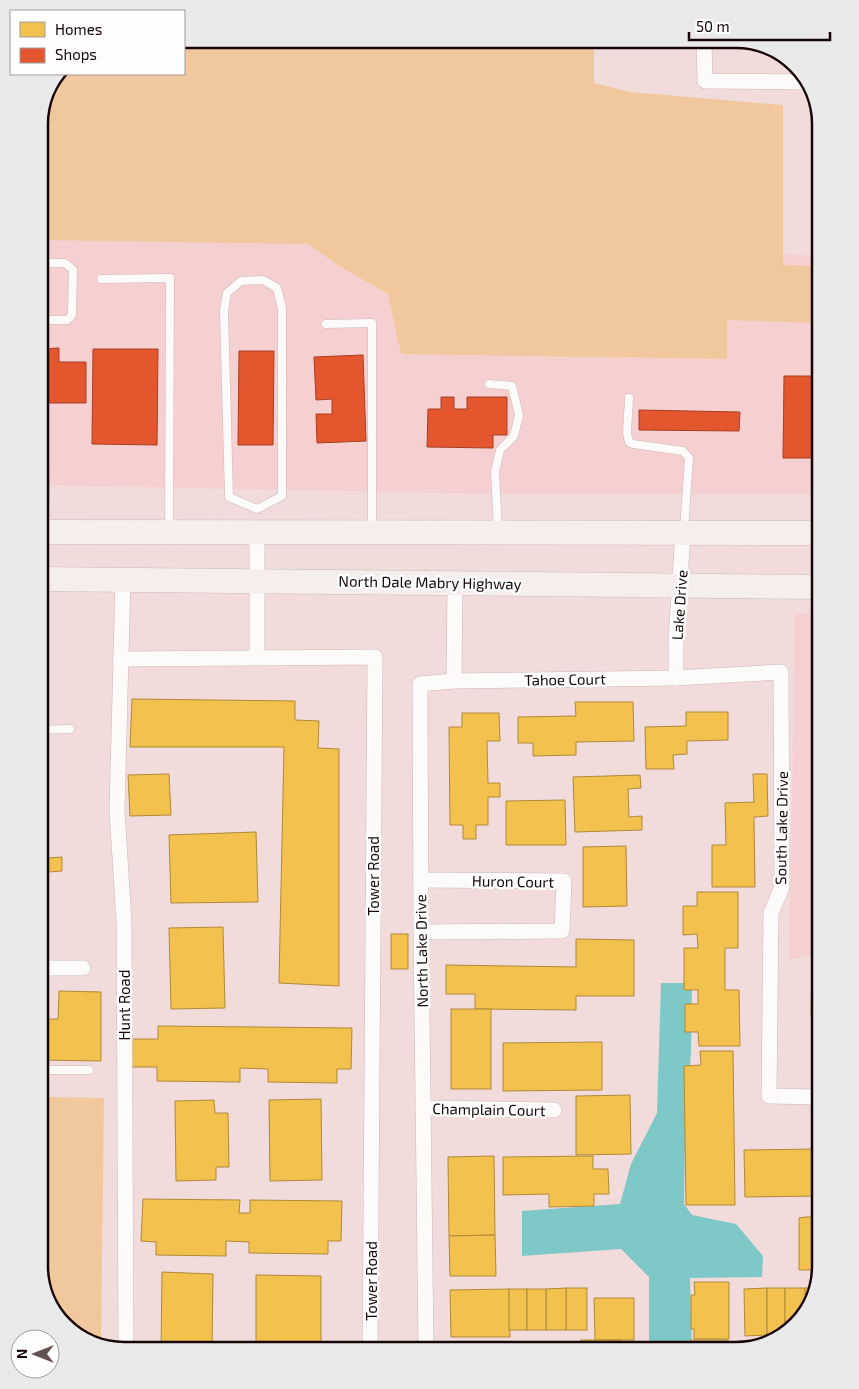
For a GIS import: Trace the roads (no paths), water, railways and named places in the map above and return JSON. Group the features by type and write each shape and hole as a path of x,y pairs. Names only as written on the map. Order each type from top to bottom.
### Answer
{"main road":[{"path":"48,533 169,533 257,521 372,532 812,533"},
{"name":"North Dale Mabry Highway","path":"48,579 812,587"}],"street":[{"path":"704,48 705,81 800,82"},
{"path":"257,521 257,658"},
{"name":"Lake Drive","path":"676,678 683,532"},
{"name":"Hunt Road","path":"123,579 117,810 124,921 126,1341"},
{"path":"454,681 455,582"},
{"name":"Tower Road","path":"120,659 375,657 370,1341"},
{"name":"South Lake Drive","path":"676,678 781,672 782,887 771,912 769,1096 812,1097"},
{"name":"Tahoe Court","path":"454,681 676,678"},
{"name":"North Lake Drive","path":"426,1341 420,880 420,684 454,681"},
{"name":"Huron Court","path":"420,880 564,881 562,931 421,932"},
{"path":"48,968 83,968"},
{"name":"Champlain Court","path":"424,1108 554,1110"}],"lane":[{"path":"48,263 65,263 73,270 72,315 67,320 48,320"},
{"path":"101,279 170,278 169,533"},
{"path":"263,280 277,288 282,308 282,496 257,521 229,497 224,311 227,293 241,281 263,280"},
{"path":"326,324 372,324 372,532"},
{"path":"489,384 512,386 519,415 514,436 500,450 495,472 498,532"},
{"path":"629,398 627,433 629,442 683,451 689,458 683,532"},
{"path":"48,730 70,729"},
{"path":"48,1070 89,1070"}],"water":[{"path":"661,983 692,983 684,1204 692,1215 736,1224 763,1256 762,1277 690,1278 692,1342 649,1342 649,1277 621,1249 522,1256 522,1211 620,1204 631,1164 657,1113"}]}
